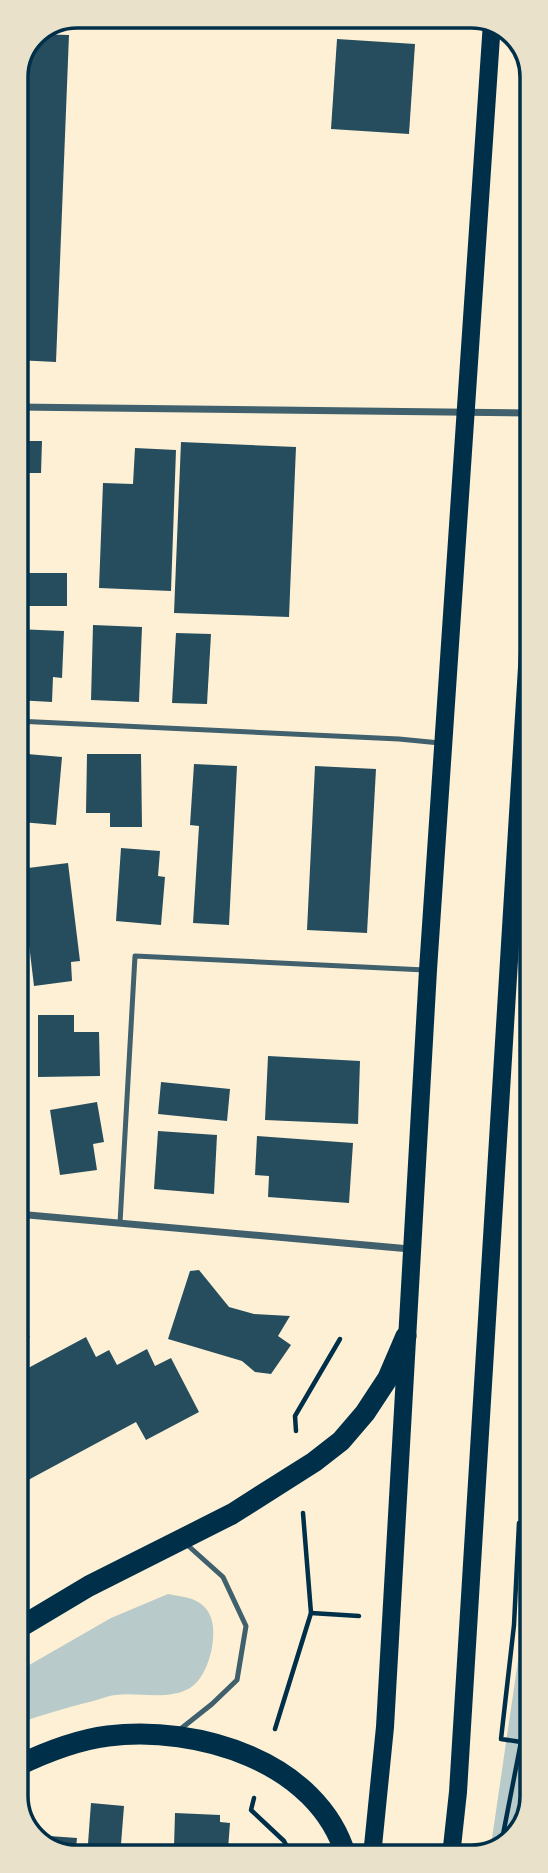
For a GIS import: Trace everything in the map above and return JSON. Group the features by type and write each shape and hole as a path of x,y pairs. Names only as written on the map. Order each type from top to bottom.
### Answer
{"highway":[{"path":"28,1622 89,1586 232,1514 314,1462 341,1440 365,1413 388,1378 406,1336"},
{"path":"28,1760 71,1744 107,1736 173,1735 220,1745 256,1759 290,1780 318,1805 343,1845"}],"main road":[{"path":"373,1845 385,1727 428,970 491,33"},
{"path":"452,1845 458,1793 520,781"}],"street":[{"path":"28,407 520,413"},
{"path":"28,1215 412,1249"}],"lane":[{"path":"28,722 444,743"},
{"path":"120,1223 135,956 428,970"},
{"path":"173,1735 237,1680 246,1626 223,1577 182,1540"}],"path":[{"path":"295,1416 340,1339"},
{"path":"520,1524 514,1625 501,1739 520,1742"},
{"path":"275,1731 311,1613"},
{"path":"504,1832 520,1747"},
{"path":"255,1797 251,1810 286,1845"}],"shaded area":[{"path":"168,1594 199,1602 211,1618 213,1639 208,1663 197,1682 181,1692 112,1696 28,1720 28,1666 111,1618"},
{"path":"520,1647 519,1805 512,1823 492,1840"}],"building":[{"path":"53,35 69,35 56,362 28,361 28,77 36,50"},
{"path":"337,39 415,44 409,134 331,129"},
{"path":"28,441 42,441 41,473 28,473"},
{"path":"181,442 296,447 289,617 174,613"},
{"path":"135,448 176,450 171,591 99,588 103,483 133,484"},
{"path":"28,573 67,573 67,606 28,606"},
{"path":"93,625 142,627 139,702 91,700"},
{"path":"28,630 64,631 62,678 53,677 52,702 28,701"},
{"path":"176,633 211,634 207,704 172,703"},
{"path":"28,754 62,757 56,825 28,823"},
{"path":"87,754 141,754 142,827 110,827 110,813 86,813"},
{"path":"194,764 237,766 229,925 193,923 199,826 190,825"},
{"path":"315,766 376,769 367,933 307,930"},
{"path":"121,848 160,851 158,876 165,877 161,925 116,921"},
{"path":"68,863 80,961 71,962 72,981 34,986 28,936 28,868"},
{"path":"38,1015 74,1015 74,1032 99,1032 100,1076 38,1077"},
{"path":"268,1056 360,1061 358,1124 265,1120"},
{"path":"161,1082 230,1089 227,1121 158,1114"},
{"path":"97,1102 104,1142 93,1144 97,1170 60,1175 50,1110"},
{"path":"158,1131 217,1135 214,1194 154,1189"},
{"path":"257,1136 353,1143 349,1203 268,1197 269,1176 255,1175"},
{"path":"199,1270 229,1307 254,1314 290,1316 278,1336 291,1345 271,1374 255,1372 242,1361 168,1339 190,1271"},
{"path":"86,1337 96,1357 109,1350 117,1365 147,1349 155,1366 171,1358 199,1412 146,1440 136,1422 28,1480 28,1368"},
{"path":"91,1803 124,1806 121,1845 88,1845"},
{"path":"175,1813 220,1815 220,1822 230,1823 228,1845 174,1845"},
{"path":"50,1836 77,1838 74,1845"}]}
